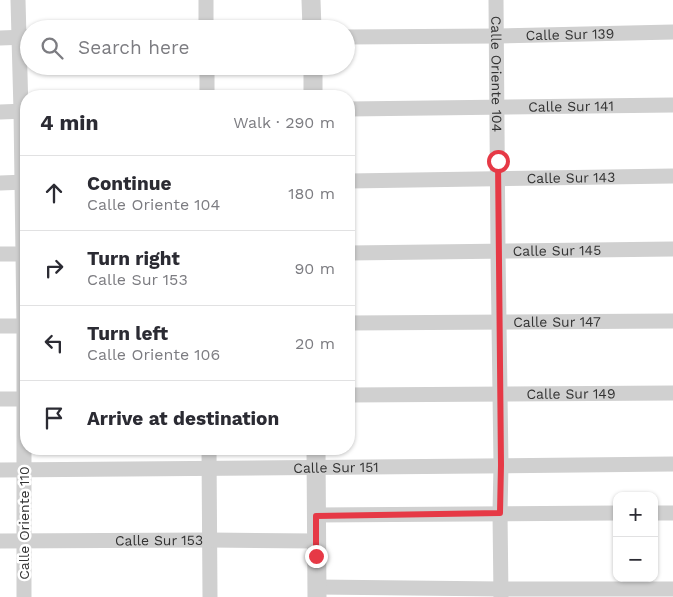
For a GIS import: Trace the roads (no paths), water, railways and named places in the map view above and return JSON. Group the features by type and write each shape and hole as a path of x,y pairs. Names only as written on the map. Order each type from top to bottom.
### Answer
{"street":[{"name":"Calle Oriente 110","path":"18,0 21,20"},
{"path":"206,0 206,20"},
{"path":"311,0 312,20"},
{"name":"Calle Oriente 104","path":"496,0 501,593"},
{"name":"Calle Sur 139","path":"355,37 673,32"},
{"path":"0,38 20,38"},
{"name":"Calle Oriente 110","path":"24,75 24,90"},
{"path":"207,75 207,90"},
{"path":"313,75 313,90"},
{"name":"Calle Sur 141","path":"355,109 673,106"},
{"path":"0,112 20,111"},
{"name":"Calle Sur 143","path":"355,181 673,176"},
{"path":"0,183 20,182"},
{"name":"Calle Sur 145","path":"355,253 673,249"},
{"path":"0,254 20,254"},
{"name":"Calle Sur 147","path":"355,323 673,321"},
{"path":"0,326 20,326"},
{"name":"Calle Sur 149","path":"355,395 673,393"},
{"path":"0,399 20,399"},
{"name":"Calle Oriente 110","path":"24,455 24,597"},
{"path":"209,455 210,597"},
{"path":"316,455 317,592 501,593 673,589"},
{"name":"Calle Sur 151","path":"0,470 673,464"},
{"path":"316,516 613,513"},
{"path":"658,513 673,513"},
{"name":"Calle Sur 153","path":"0,541 316,541"}]}
